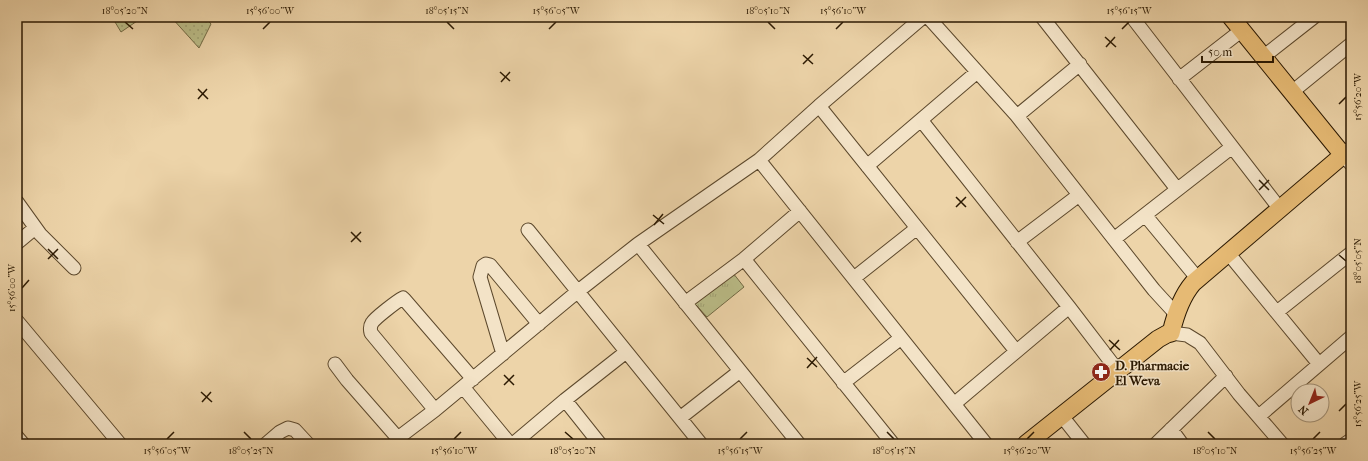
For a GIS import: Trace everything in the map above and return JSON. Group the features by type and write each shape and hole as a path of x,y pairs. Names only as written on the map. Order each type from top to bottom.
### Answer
{"main road":[{"path":"1026,444 1162,337 1171,333 1176,314 1189,288 1198,279 1280,209 1348,156 1292,92 1234,21"}],"street":[{"path":"335,364 400,441 462,387 577,292 638,244 759,160 819,106 923,17"},
{"path":"928,17 1017,116 1154,290 1176,314"},
{"path":"1042,17 1177,189"},
{"path":"1132,17 1280,209"},
{"path":"1263,57 1314,17"},
{"path":"1179,79 1234,21"},
{"path":"1292,92 1351,44"},
{"path":"1017,116 1080,64"},
{"path":"867,166 977,72"},
{"path":"819,106 1016,351"},
{"path":"921,120 1070,307 1118,371"},
{"path":"1114,239 1232,146"},
{"path":"759,160 986,444"},
{"path":"1017,242 1079,195"},
{"path":"17,202 40,234 74,268"},
{"path":"685,303 744,259 800,211"},
{"path":"1145,215 1198,279"},
{"path":"17,243 35,228"},
{"path":"854,278 918,228"},
{"path":"528,230 701,444"},
{"path":"638,244 799,444"},
{"path":"1228,253 1319,364"},
{"path":"1277,312 1351,253"},
{"path":"744,259 891,443"},
{"path":"503,354 480,277 483,266 486,264 490,265 539,324"},
{"path":"435,410 371,333 370,329 372,322 403,298 473,379"},
{"path":"954,404 1070,307"},
{"path":"19,326 120,444"},
{"path":"1171,333 1187,335 1200,343 1282,444"},
{"path":"1259,416 1351,337"},
{"path":"843,383 901,338"},
{"path":"513,444 565,400 626,352"},
{"path":"680,418 740,371"},
{"path":"1156,444 1226,376"},
{"path":"462,387 510,444"},
{"path":"565,400 600,444"},
{"path":"1062,415 1084,444"},
{"path":"266,444 280,432 288,428 295,430 308,444"},
{"path":"1171,429 1182,444"},
{"path":"17,437 23,444"},
{"path":"1345,444 1351,440"}],"green space":[{"path":"112,17 143,17 121,32"},
{"path":"171,17 205,17 211,24 199,48"},
{"path":"733,273 744,287 707,317 695,304"}],"place":[{"name":"D. Pharmacie El Weva","path":"1101,372"}]}
